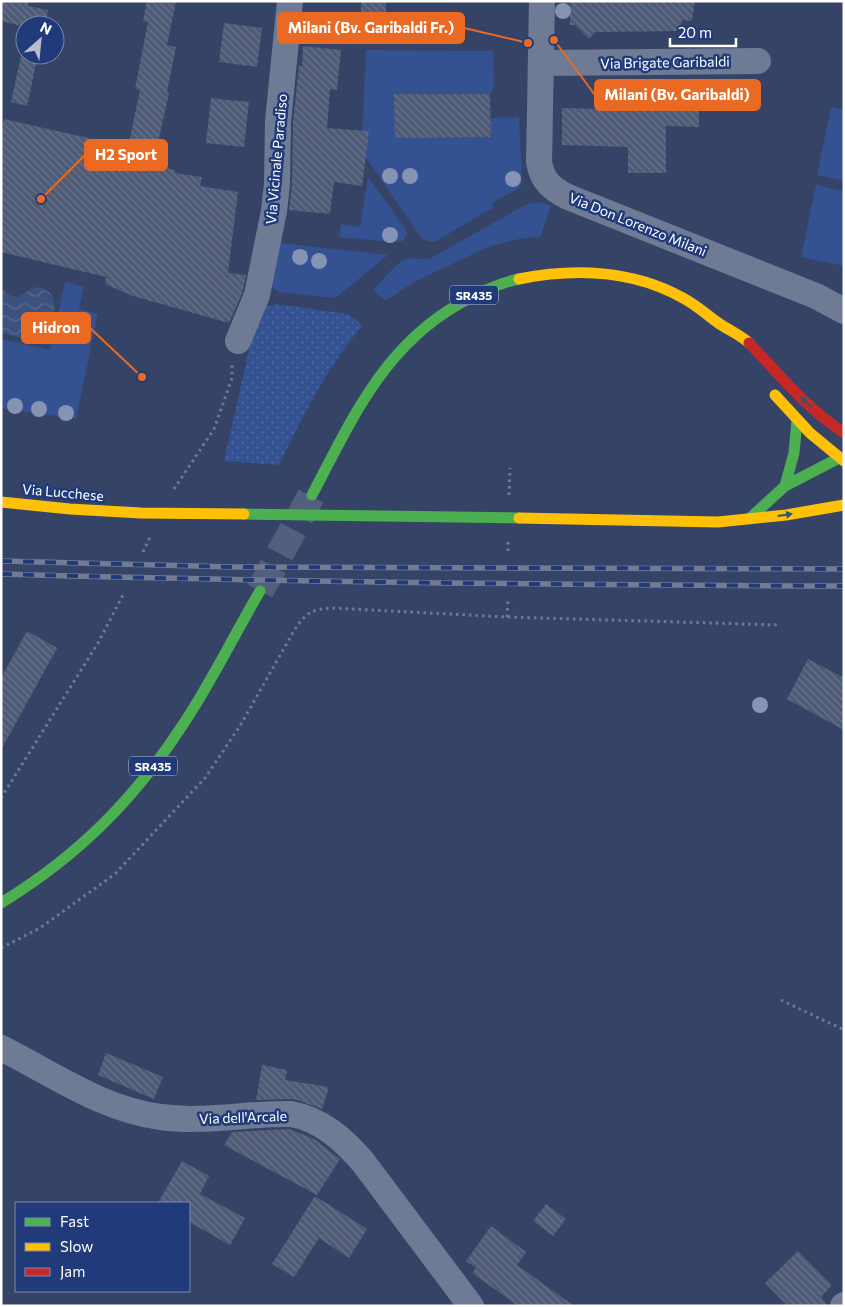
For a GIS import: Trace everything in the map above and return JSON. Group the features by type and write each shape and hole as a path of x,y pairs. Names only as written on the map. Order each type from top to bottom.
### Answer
{"main road":[{"name":"SR435","path":"312,495 371,388 399,351 435,317 500,283 523,277 586,272 616,275 645,282 673,293 693,304 720,325 729,341"},
{"path":"720,325 732,330 746,341 783,382 844,434"},
{"path":"749,519 785,486 842,458 797,420 764,383"},
{"path":"785,486 791,470 797,420"},
{"name":"Via Lucchese","path":"1,502 122,512 718,522 786,515 820,508 841,500"},
{"name":"SR435","path":"1,903 30,886 59,865 116,812 144,779 184,721 260,591"}],"street":[{"name":"Via Vicinale Paradiso","path":"238,341 257,296 274,211 277,184 278,121 290,1"},
{"name":"Via Don Lorenzo Milani","path":"542,1 540,162 544,178 554,189 568,197 816,296 844,311"},
{"name":"Via Brigate Garibaldi","path":"542,63 758,61"},
{"name":"Via dell'Arcale","path":"1,1048 87,1093 118,1107 138,1113 188,1119 291,1114 319,1124 345,1142 363,1162 471,1306"}],"path":[{"path":"171,494 219,418 232,378 232,358 238,341"},
{"path":"509,500 510,468"},
{"path":"143,552 152,534"},
{"path":"1,798 98,643 124,593"},
{"path":"507,617 508,598"},
{"path":"1,948 40,928 114,874 205,778 240,726 294,630 305,616 320,609 780,625"},
{"path":"781,1000 844,1030"}],"shaded area":[{"path":"366,50 493,51 494,87 490,94 395,94 395,137 490,137 491,118 519,117 522,184 518,189 492,203 494,207 436,241 431,242 422,239 367,159 361,159"},
{"path":"831,107 844,110 844,181 817,175"},
{"path":"368,177 405,228 407,234 403,241 392,242 339,237 341,224 360,227"},
{"path":"816,185 844,191 844,266 801,257"},
{"path":"539,202 551,206 540,237 523,238 490,246 414,282 385,301 373,290 402,261 409,258 431,258 527,204"},
{"path":"273,242 388,255 338,296 332,298 278,292 270,285"},
{"path":"65,282 84,287 79,309 98,314 76,419 1,408 1,339 50,350"},
{"path":"276,304 348,314 363,325 327,375 279,465 224,461 254,328 261,308"}],"water":[{"path":"38,287 47,290 52,296 54,303 53,319 47,344 1,333 1,289 11,296 18,297"}],"building":[{"path":"1,1 29,1 28,6 48,10 47,15 15,15 15,24 1,21"},
{"path":"147,1 176,1 167,45 176,47 167,92 169,93 153,165 175,170 175,173 202,177 200,186 238,192 228,273 246,275 243,291 229,323 133,296 105,284 106,277 1,252 1,131 4,119 128,147 140,90 135,89 148,22 143,21"},
{"path":"361,1 386,1 386,24 361,24"},
{"path":"570,1 695,1 692,21 682,20 680,31 595,32 589,39 575,25 570,25"},
{"path":"224,23 262,28 257,67 219,62"},
{"path":"303,46 341,50 337,90 330,89 327,128 369,131 362,186 334,182 330,214 289,210 292,184 293,122 299,66 302,66"},
{"path":"19,65 36,65 27,106 11,102"},
{"path":"597,87 699,89 699,127 666,126 666,173 628,173 628,147 562,145 562,108 597,109"},
{"path":"394,94 490,94 491,137 395,138"},
{"path":"211,98 249,102 244,147 206,143"},
{"path":"27,631 57,648 1,750 1,678"},
{"path":"808,659 844,678 844,730 787,699"},
{"path":"106,1053 163,1077 154,1099 98,1075"},
{"path":"262,1065 287,1070 285,1080 329,1087 322,1109 294,1099 256,1100"},
{"path":"289,1129 314,1139 340,1159 317,1195 224,1145 232,1132"},
{"path":"182,1161 209,1176 200,1194 245,1218 230,1245 190,1223 190,1202 159,1202"},
{"path":"315,1196 367,1229 349,1258 319,1238 294,1277 272,1264"},
{"path":"546,1204 566,1219 553,1236 533,1221"},
{"path":"491,1226 526,1252 517,1265 574,1306 518,1306 472,1273 476,1268 466,1261"},
{"path":"798,1251 832,1285 821,1297 828,1306 788,1306 765,1283"}],"tunnel":[{"path":"260,591 311,496"}],"railway":[{"path":"1,561 234,567 844,569"},
{"path":"1,574 422,583 844,586"}],"traffic: fast":[{"path":"312,495 356,413 389,364 409,342 432,322 459,304 488,289 519,279"},
{"path":"785,486 794,453 797,420"},
{"path":"749,519 785,486 839,458"},
{"path":"244,514 519,518"},
{"path":"1,903 55,866 80,845 103,824 146,777 194,707 260,591"}],"traffic: slow":[{"path":"519,279 561,273 582,273 624,277 644,282 664,289 688,301 749,343"},
{"path":"775,395 810,433 844,461"},
{"path":"1,502 70,509 141,513 244,514"},
{"path":"519,518 718,522 786,515 844,505"}],"traffic: jam":[{"path":"749,343 805,402 844,433"}],"place":[{"name":"Milani (Bv. Garibaldi)","path":"554,40"},
{"name":"Milani (Bv. Garibaldi Fr.)","path":"528,43"},
{"name":"H2 Sport","path":"41,199"},
{"name":"Hidron","path":"142,377"}]}
